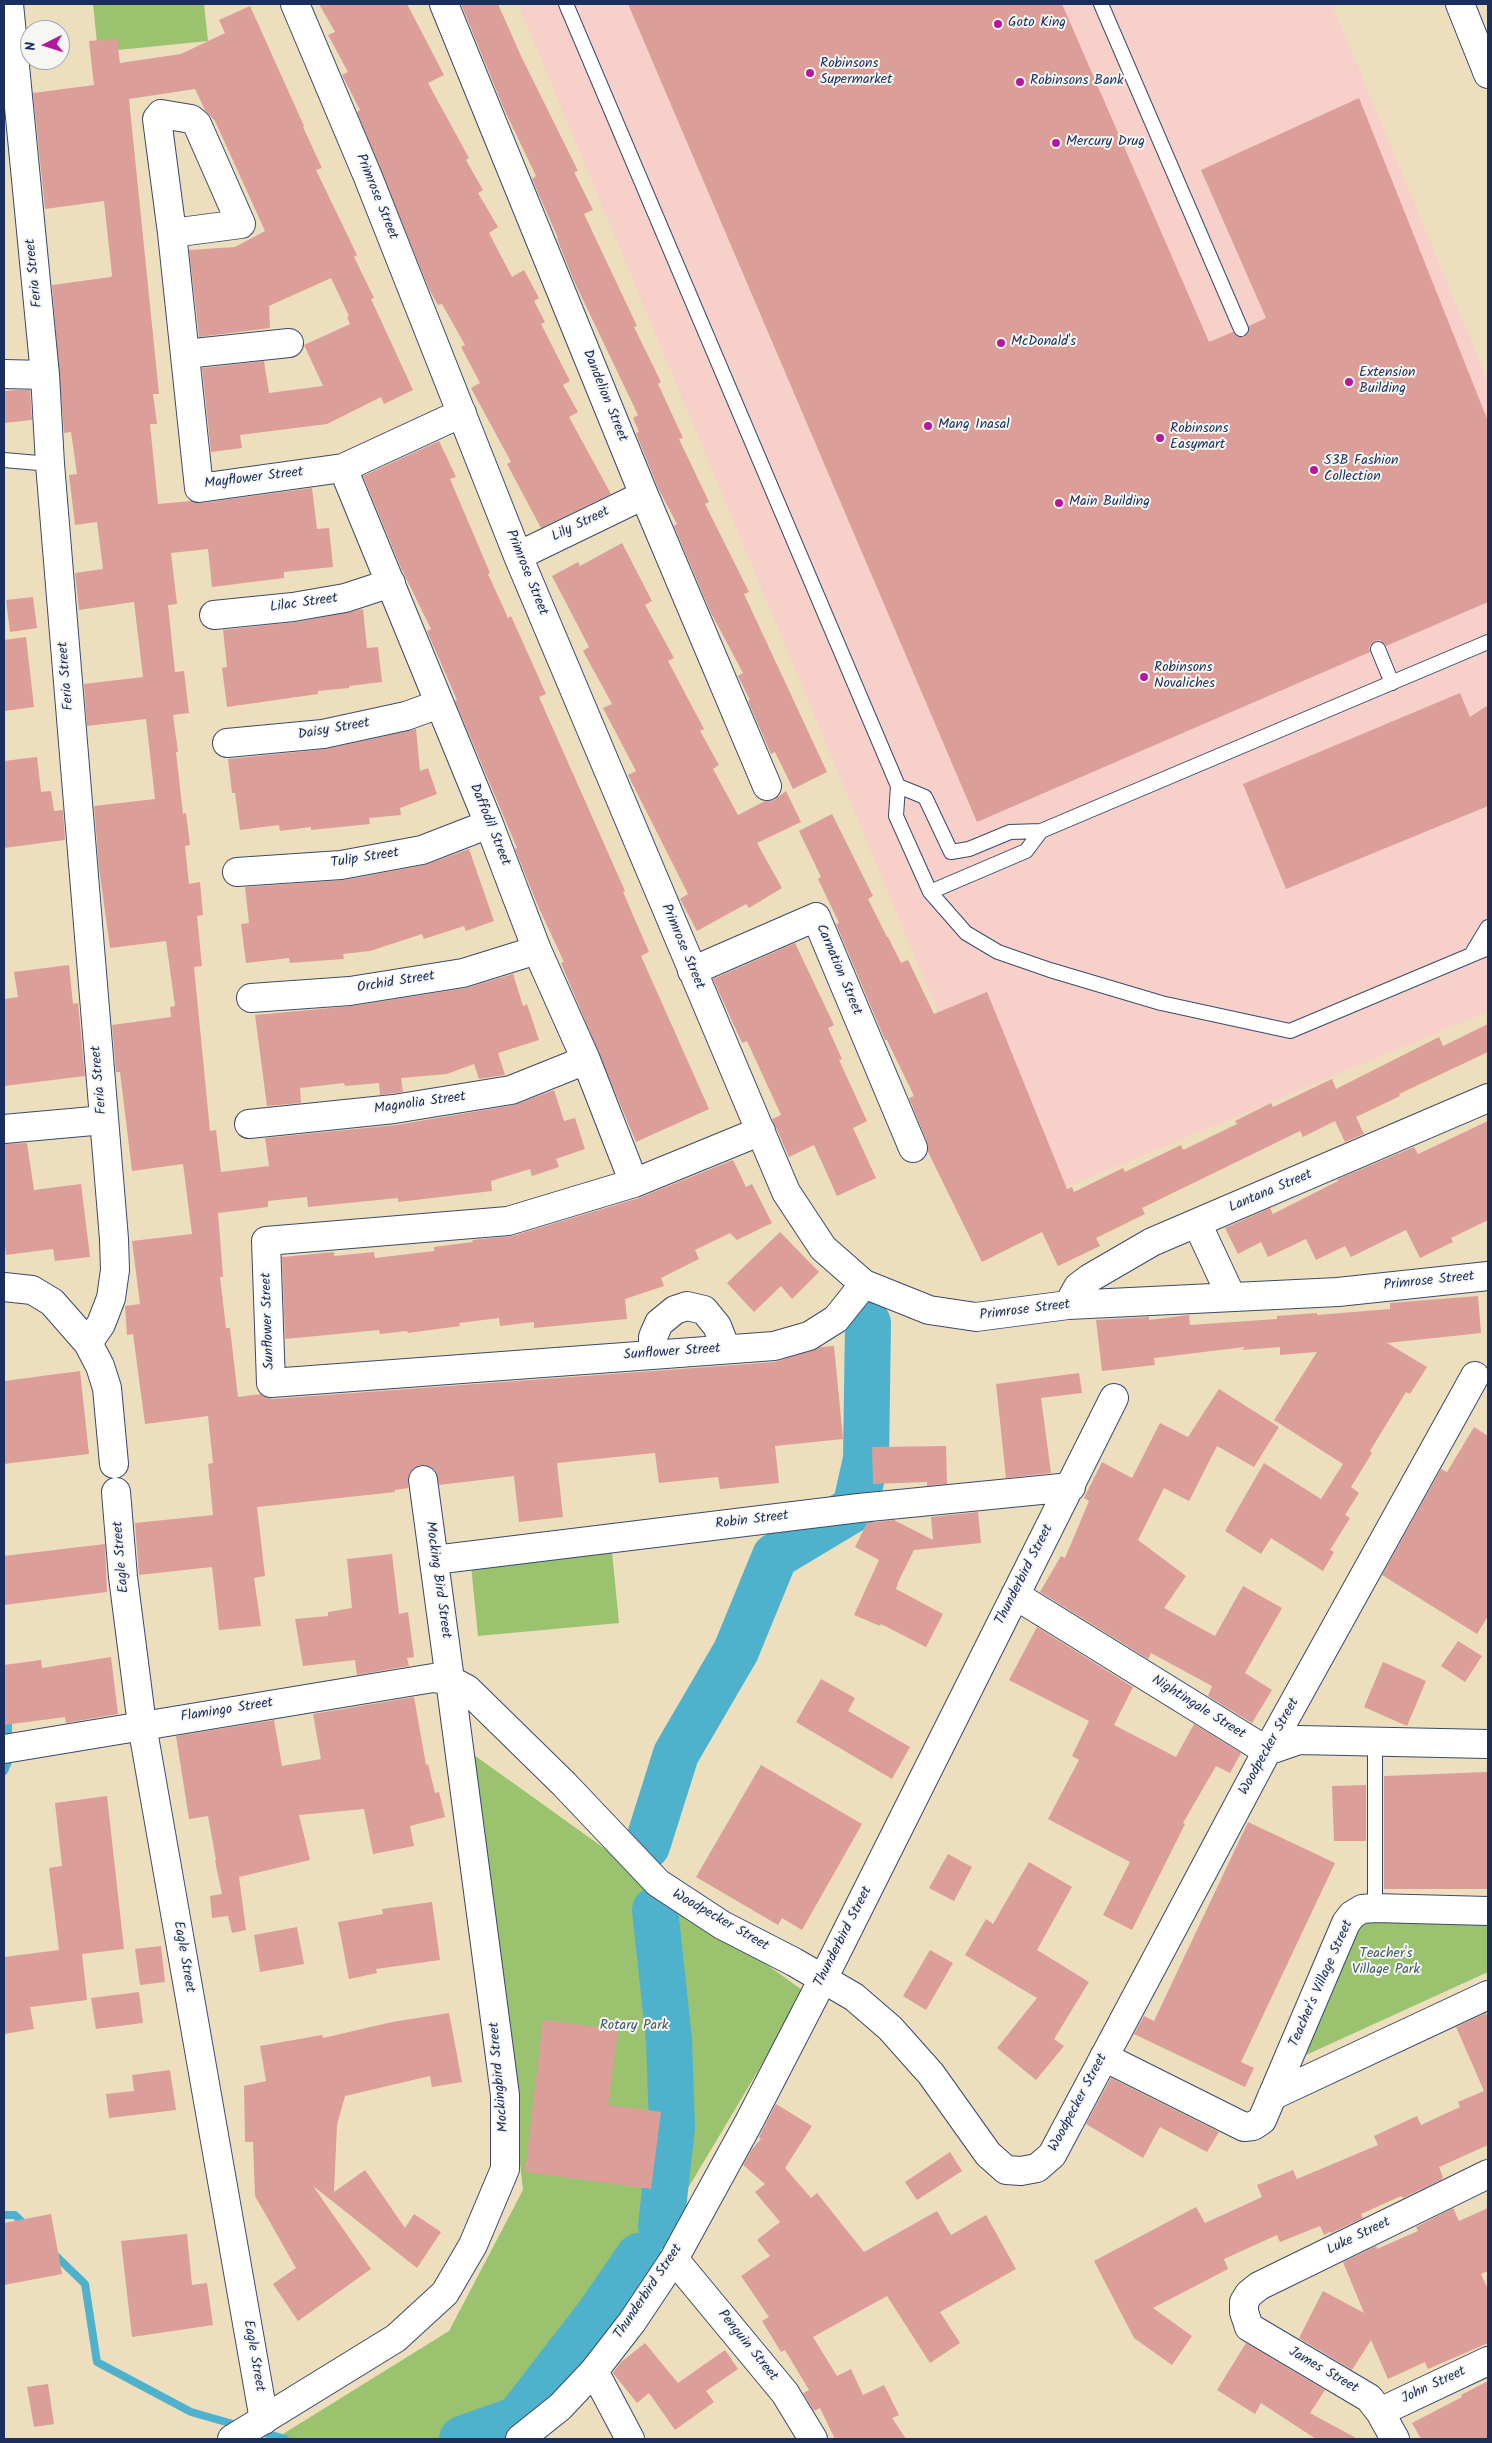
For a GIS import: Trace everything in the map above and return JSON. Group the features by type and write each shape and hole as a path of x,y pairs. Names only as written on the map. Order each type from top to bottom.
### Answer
{"street":[{"name":"Feria Street","path":"9,4 15,181 45,375 50,464 115,1270 111,1298 100,1324 88,1343"},
{"name":"Primrose Street","path":"295,4 368,177 518,556 692,971 786,1192 823,1248 864,1284 929,1310 976,1317 1068,1305 1338,1292 1488,1276"},
{"name":"Dandelion Street","path":"444,4 644,495 767,786"},
{"path":"1460,4 1488,74"},
{"name":"Mayflower Street","path":"172,233 199,488 343,468 462,413"},
{"path":"185,354 289,343"},
{"path":"4,374 45,375"},
{"name":"Daffodil Street","path":"343,468 392,583 439,704 490,824 538,950 586,1060 634,1183"},
{"name":"Lily Street","path":"518,556 644,495"},
{"name":"Lilac Street","path":"214,616 293,607 345,598 392,583"},
{"name":"Daisy Street","path":"226,743 324,734 406,716 439,704"},
{"name":"Tulip Street","path":"236,872 341,865 422,850 490,824"},
{"name":"Carnation Street","path":"692,971 816,917 913,1148"},
{"name":"Orchid Street","path":"251,998 350,991 463,973 538,950"},
{"name":"Magnolia Street","path":"249,1124 394,1109 511,1090 586,1060"},
{"name":"Lantana Street","path":"1068,1305 1078,1287 1090,1278 1152,1242 1488,1098"},
{"path":"4,1129 104,1120"},
{"name":"Sunflower Street","path":"761,1132 634,1183 508,1221 266,1241 271,1383 774,1346 809,1336 836,1319 864,1284"},
{"path":"1197,1223 1231,1296"},
{"path":"4,1287 32,1290 52,1302 88,1343 100,1366 107,1388 114,1464"},
{"path":"653,1355 653,1336 659,1323 675,1310 687,1306 704,1310 717,1326 726,1349"},
{"name":"Woodpecker Street","path":"450,1680 466,1689 564,1784 658,1883 722,1925 854,1997 890,2028 931,2074 988,2154 1006,2170 1020,2172 1037,2168 1052,2155 1267,1751 1475,1376"},
{"name":"Thunderbird Street","path":"520,2439 560,2407 594,2370 632,2322 674,2259 749,2122 811,1972 1015,1595 1071,1487 1114,1398"},
{"name":"Mocking Bird Street","path":"423,1480 450,1680"},
{"name":"Robin Street","path":"434,1560 848,1509 1071,1487"},
{"name":"Eagle Street","path":"116,1492 123,1576 142,1725 264,2420"},
{"name":"Nightingale Street","path":"1015,1595 1267,1751"},
{"name":"Flamingo Street","path":"4,1749 433,1678 450,1680"},
{"name":"Mockingbird Street","path":"232,2439 396,2338 446,2293 473,2245 505,2169 505,2094 450,1680"},
{"path":"1267,1751 1299,1740 1488,1744"},
{"name":"Teacher's Village Street","path":"1104,2058 1244,2127 1253,2126 1262,2120 1346,1923 1352,1915 1362,1909 1375,1908 1488,1911"},
{"path":"1272,2096 1488,1996"},
{"name":"Luke Street","path":"1244,2312 1244,2302 1249,2294 1259,2286 1488,2174"},
{"name":"Penguin Street","path":"674,2259 785,2394 813,2439"},
{"name":"James Street","path":"1244,2312 1249,2327 1256,2332 1369,2398 1380,2412 1395,2439"},
{"name":"John Street","path":"1380,2412 1488,2361"},
{"path":"594,2370 630,2439"}],"lane":[{"path":"566,4 898,786 896,816 930,892 966,933 998,952 1050,970 1161,1003 1290,1031 1488,948"},
{"path":"1101,4 1241,329"},
{"path":"4,460 50,464"},
{"path":"898,786 925,797 951,852 969,849 1010,832 1041,832 1488,642"},
{"path":"1378,649 1392,683"},
{"path":"930,892 1026,851 1041,832"},
{"path":"1470,955 1488,927"},
{"path":"1375,1741 1375,1908"}],"shaded area":[{"name":"Robinsons Novaliches","path":"518,4 1332,4 1488,382 1488,1012 1019,1207"}],"green space":[{"path":"93,4 204,4 208,41 98,52"},
{"path":"612,1552 619,1623 478,1636 471,1565"},
{"name":"Rotary Park","path":"474,1755 805,1992 573,2381 493,2439 286,2439 283,2434 449,2331 523,2190"},
{"name":"Teacher's Village Park","path":"1353,1912 1488,1915 1488,1972 1306,2055 1297,2042"}],"building":[{"path":"319,4 407,4 444,75 428,83 469,158 466,160 483,190 478,193 498,227 489,233 512,277 524,270 539,298 534,301 545,322 541,324 570,381 563,385 578,412 569,417 611,494 541,528 507,464 511,462 471,388 480,383 461,347 465,345 442,304 438,305 429,289 357,112 360,110 342,75 348,72 328,35 335,32"},
{"path":"461,4 498,4 521,56 578,171 574,172 593,210 584,214 637,326 634,327 661,382 658,384 683,438 679,439 709,502 705,504 749,592 744,594 827,772 793,789 775,752 771,754 748,701 750,700 738,676 743,673 710,611 674,526 677,524 658,488 636,433 639,432 633,418 638,415 574,281 558,238 532,179 536,176 504,109"},
{"name":"Main Building","path":"628,4 1062,4 1209,342 1233,332 1236,336 1244,337 1248,334 1249,326 1266,318 1201,170 1359,98 1488,421 1488,602 1386,646 1380,640 1374,641 1369,647 1370,652 977,822"},
{"path":"250,6 322,168 316,170 357,255 354,257 374,298 371,299 413,390 384,404 381,397 327,424 240,435 242,448 211,452 202,368 264,361 269,393 323,386 304,345 350,324 347,317 349,316 331,278 269,306 270,328 199,337 189,250 235,247 265,231 215,121 205,110 195,89 129,99 159,394 153,394 157,424 150,424 158,504 191,501 201,503 312,488 317,529 329,528 333,567 284,572 284,578 212,587 208,549 171,553 177,604 168,605 175,672 184,671 189,713 173,715 183,814 186,813 190,845 185,846 189,884 200,882 203,915 197,916 202,966 194,967 210,1131 216,1130 221,1172 269,1166 265,1138 396,1125 514,1105 554,1090 564,1121 575,1118 585,1149 556,1159 559,1167 532,1176 530,1169 491,1181 492,1191 398,1202 398,1198 308,1207 307,1197 268,1201 268,1207 218,1213 223,1277 220,1277 226,1328 230,1328 238,1397 261,1394 272,1399 775,1362 821,1347 834,1346 843,1439 775,1446 779,1483 720,1489 718,1477 659,1483 655,1453 557,1463 563,1517 519,1522 514,1476 439,1485 435,1470 429,1466 421,1465 414,1467 409,1474 408,1488 395,1490 395,1492 257,1507 265,1576 254,1578 261,1626 219,1630 212,1567 139,1575 135,1523 213,1515 208,1464 213,1463 208,1416 145,1424 133,1334 127,1335 125,1306 140,1304 132,1241 192,1234 183,1164 132,1171 120,1072 116,1072 112,1025 171,1017 170,1007 175,1006 166,941 110,948 99,868 94,806 155,799 146,719 87,726 84,684 143,677 134,602 79,610 75,573 103,569 97,522 75,525 69,475 77,474 71,432 64,433 52,285 111,277 112,275 104,201 45,209 33,93 94,85 89,41 117,39 120,63 181,54 225,33 219,20"},
{"path":"30,390 32,420 4,423 4,391"},
{"path":"439,441 456,477 450,479 490,573 488,574 508,618 511,616 546,694 539,697 625,891 623,892 649,952 641,956 709,1109 636,1142 561,963 564,962 538,906 515,849 517,848 427,631 431,629 401,568 363,476"},
{"path":"622,543 652,601 645,605 674,658 668,661 704,729 700,731 719,765 713,769 738,815 765,801 774,800 786,791 801,822 757,843 782,888 749,908 746,904 697,931 680,899 688,894 628,775 636,771 603,708 612,704 583,651 589,647 552,576 578,562 580,566"},
{"path":"33,597 37,628 10,632 6,600"},
{"path":"363,609 367,648 378,647 382,682 318,691 318,694 227,707 222,668 227,667 223,630 296,622"},
{"path":"26,637 34,707 4,711 4,640"},
{"path":"1460,693 1470,717 1488,705 1488,806 1286,889 1243,784"},
{"path":"416,729 420,771 428,768 437,794 400,808 401,815 369,818 370,824 311,830 311,827 280,831 279,825 240,830 235,793 232,793 228,759 326,749"},
{"path":"37,757 41,792 51,791 54,811 63,810 65,840 4,848 4,761"},
{"path":"832,814 873,896 868,899 887,937 901,963 908,960 934,1014 987,992 1067,1189 1072,1187 1074,1192 1123,1168 1125,1172 1181,1145 1183,1150 1237,1124 1235,1121 1271,1103 1273,1107 1332,1079 1336,1089 1439,1037 1443,1046 1488,1024 1488,1052 1399,1094 1400,1096 1356,1117 1364,1134 1345,1142 1335,1121 1303,1137 1300,1131 1142,1208 1145,1214 1096,1238 1100,1246 1058,1266 1042,1232 982,1262 928,1152 927,1142 909,1098 914,1096 887,1040 885,1040 836,924 839,923 818,879 821,877 799,831"},
{"path":"469,849 494,921 466,931 464,926 424,939 422,934 370,951 343,954 344,959 290,963 289,958 246,963 241,924 249,923 245,887 344,880 425,865"},
{"path":"795,943 834,1025 828,1028 842,1059 839,1060 867,1121 853,1128 876,1178 837,1196 814,1145 789,1157 772,1119 781,1115 747,1041 742,1043 713,979"},
{"path":"69,965 73,1004 78,1003 85,1076 4,1086 4,999 18,997 14,972"},
{"path":"513,974 523,1006 527,1004 539,1040 498,1053 505,1075 479,1079 474,1064 447,1074 401,1078 403,1092 380,1095 379,1083 345,1086 344,1083 300,1088 301,1103 267,1106 255,1015 352,1006 466,988"},
{"path":"1488,1121 1488,1220 1451,1238 1453,1242 1420,1258 1406,1230 1351,1257 1345,1246 1316,1260 1306,1239 1268,1257 1261,1242 1238,1254 1225,1228 1270,1208 1273,1214 1338,1181 1338,1179 1414,1147 1418,1154"},
{"path":"27,1143 34,1190 81,1184 90,1257 55,1261 53,1249 6,1255 4,1233 4,1144"},
{"path":"733,1160 746,1187 752,1184 772,1223 737,1240 730,1233 695,1250 699,1259 661,1278 664,1286 625,1299 627,1319 534,1328 534,1322 500,1326 499,1318 459,1323 460,1326 408,1333 407,1331 380,1334 379,1330 285,1339 282,1257 334,1252 334,1256 374,1252 375,1258 434,1251 434,1247 473,1242 472,1240 512,1236 639,1198"},
{"path":"780,1232 819,1272 792,1299 781,1286 754,1312 727,1283"},
{"path":"1478,1296 1481,1333 1387,1343 1427,1367 1410,1394 1406,1392 1370,1451 1372,1453 1351,1487 1359,1493 1345,1515 1350,1518 1330,1550 1334,1552 1323,1571 1271,1538 1261,1554 1225,1531 1264,1463 1321,1499 1343,1464 1274,1420 1317,1352 1280,1355 1280,1347 1242,1350 1245,1347 1154,1358 1155,1365 1102,1371 1096,1320 1149,1317 1149,1320 1189,1315 1190,1325 1277,1319 1277,1316 1390,1309 1390,1303"},
{"path":"80,1371 89,1454 4,1464 4,1381"},
{"path":"1079,1373 1082,1393 1041,1398 1051,1473 1006,1478 996,1384"},
{"path":"1219,1389 1279,1427 1254,1467 1217,1446 1189,1501 1164,1488 1138,1540 1186,1576 1164,1608 1215,1636 1243,1586 1282,1608 1245,1673 1272,1690 1252,1723 1208,1696 1212,1686 1151,1653 1148,1659 1040,1592 1061,1556 1065,1558 1089,1501 1084,1498 1102,1462 1132,1478 1160,1423 1188,1437"},
{"path":"1474,1427 1488,1436 1488,1616 1477,1634 1382,1575 1441,1469 1447,1472"},
{"path":"946,1446 947,1484 927,1486 927,1482 873,1484 872,1447"},
{"path":"978,1512 981,1543 914,1550 899,1580 896,1589 943,1614 926,1647 881,1624 880,1626 854,1615 879,1560 855,1547 867,1523 894,1520 933,1540 931,1517"},
{"path":"105,1544 107,1592 4,1605 4,1556"},
{"path":"392,1554 399,1614 408,1612 414,1657 407,1658 409,1666 357,1675 355,1660 303,1666 295,1619 328,1616 328,1612 352,1608 347,1559"},
{"path":"1037,1627 1133,1687 1114,1725 1176,1757 1194,1724 1241,1753 1230,1773 1216,1766 1183,1823 1185,1824 1132,1930 1103,1915 1130,1862 1048,1819 1079,1760 1072,1756 1089,1721 1009,1680"},
{"path":"1458,1641 1482,1656 1465,1682 1441,1666"},
{"path":"111,1657 118,1714 66,1723 65,1717 4,1725 4,1665 41,1660 42,1668"},
{"path":"1383,1662 1426,1681 1407,1726 1364,1707"},
{"path":"821,1679 855,1698 848,1711 910,1747 892,1779 796,1722"},
{"path":"414,1697 426,1765 428,1764 435,1793 439,1792 445,1817 410,1826 414,1846 373,1854 364,1809 299,1815 310,1860 239,1877 246,1930 232,1933 228,1916 212,1918 210,1896 222,1894 208,1816 189,1819 176,1736 274,1720 282,1766 321,1759 313,1714"},
{"path":"761,1765 862,1824 802,1930 782,1918 778,1925 696,1877"},
{"path":"1488,1772 1488,1889 1384,1889 1384,1776"},
{"path":"1366,1785 1366,1841 1334,1841 1332,1786"},
{"path":"107,1796 124,1949 82,1954 87,2000 30,2007 34,2029 4,2034 4,1957 59,1950 49,1868 62,1866 55,1803"},
{"path":"1248,1822 1335,1863 1241,2062 1254,2068 1245,2087 1134,2034 1144,2016 1154,2021"},
{"path":"948,1854 972,1867 954,1901 929,1888"},
{"path":"1029,1862 1072,1887 1037,1950 1089,1982 1054,2039 1064,2046 1036,2080 997,2048 1037,1998 965,1955 986,1919 993,1924"},
{"path":"432,1902 440,1960 376,1969 377,1973 349,1979 338,1922 383,1914 382,1909"},
{"path":"297,1927 304,1964 260,1972 254,1935"},
{"path":"161,1946 165,1982 140,1985 135,1949"},
{"path":"930,1950 953,1963 926,2010 903,1996"},
{"path":"139,1992 143,2023 96,2029 91,1998"},
{"path":"449,2013 462,2082 432,2087 430,2076 345,2096 337,2125 334,2192 365,2170 405,2228 414,2214 441,2232 417,2268 313,2186 371,2269 298,2321 273,2284 296,2268 255,2196 253,2142 245,2142 244,2086 266,2081 260,2046 322,2035 323,2038 392,2022"},
{"path":"1486,2013 1488,2020 1488,2145 1439,2167 1443,2177 1441,2180 1403,2198 1401,2196 1361,2214 1363,2218 1331,2233 1324,2235 1320,2226 1280,2242 1277,2235 1224,2259 1228,2269 1153,2308 1192,2336 1172,2365 1134,2338 1094,2261 1196,2207 1205,2223 1262,2197 1257,2185 1293,2170 1297,2179 1378,2145 1374,2136 1417,2116 1421,2125 1460,2107 1458,2102 1484,2091 1456,2027"},
{"path":"543,2020 618,2030 608,2105 661,2112 651,2189 525,2172"},
{"path":"170,2070 176,2110 109,2118 106,2094 134,2091 132,2075"},
{"path":"1111,2078 1219,2132 1207,2152 1160,2127 1143,2158 1086,2124"},
{"path":"776,2104 812,2126 785,2168 811,2198 817,2193 864,2252 937,2211 951,2235 986,2215 1016,2269 940,2312 960,2343 930,2363 887,2296 813,2337 837,2376 851,2369 863,2395 884,2385 899,2415 892,2418 906,2439 835,2439 820,2408 814,2411 803,2393 809,2390 785,2350 781,2352 762,2321 769,2317 741,2276 770,2256 757,2240 780,2222 755,2192 765,2184 743,2165 752,2149 761,2139 759,2137"},
{"path":"950,2152 962,2171 917,2200 905,2182"},
{"path":"1453,2208 1459,2221 1488,2208 1488,2271 1481,2274 1488,2289 1488,2343 1428,2369 1425,2362 1388,2379 1371,2340 1352,2370 1299,2338 1323,2291 1364,2313 1343,2262 1376,2246 1377,2249 1418,2231 1416,2227"},
{"path":"51,2214 62,2274 4,2285 4,2223"},
{"path":"187,2234 192,2285 207,2283 213,2325 132,2337 121,2241"},
{"path":"645,2343 678,2383 725,2350 738,2369 706,2391 714,2402 675,2430 649,2393 637,2403 613,2373 620,2363"},
{"path":"1246,2343 1325,2390 1310,2413 1358,2439 1316,2439 1261,2403 1255,2414 1217,2390"},
{"path":"1488,2381 1488,2439 1421,2439 1412,2423"},
{"path":"48,2384 54,2424 34,2427 27,2387"}],"waterway":[{"path":"647,1846 676,1754 736,1651 775,1556 855,1508 866,1459 868,1323"},
{"path":"4,1771 8,1762 8,1716"},
{"path":"655,1910 669,2040 672,2127 661,2226"},
{"path":"4,2215 15,2215 27,2227"},
{"path":"53,2253 85,2284 97,2362 191,2412 240,2426"},
{"path":"462,2439 518,2419 599,2314 639,2256"},
{"path":"258,2431 285,2439"}],"place":[{"name":"Goto King","path":"998,24"},
{"name":"Robinsons Supermarket","path":"810,73"},
{"name":"Robinsons Bank","path":"1020,82"},
{"name":"Mercury Drug","path":"1056,143"},
{"name":"McDonald's","path":"1001,343"},
{"name":"Extension Building","path":"1349,382"},
{"name":"Mang Inasal","path":"928,426"},
{"name":"Robinsons Easymart","path":"1160,438"},
{"name":"S3B Fashion Collection","path":"1314,470"},
{"name":"Main Building","path":"1059,503"},
{"name":"Robinsons Novaliches","path":"1144,677"}]}
